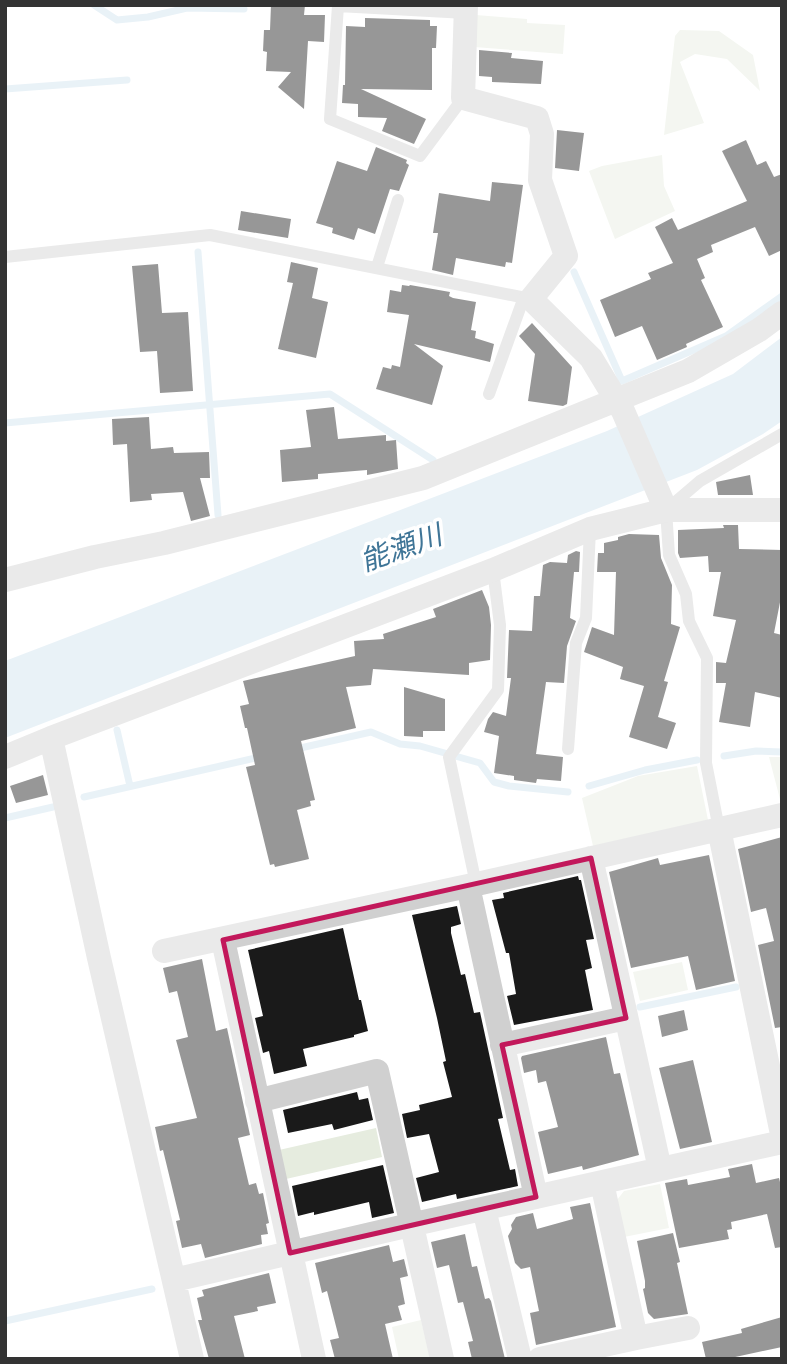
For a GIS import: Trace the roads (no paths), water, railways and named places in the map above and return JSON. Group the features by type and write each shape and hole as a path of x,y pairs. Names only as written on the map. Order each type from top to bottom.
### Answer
{"street":[{"path":"466,9 463,98 537,118 542,134 540,180 566,256 528,298 591,358 619,405 663,504"},
{"path":"5,580 424,478 619,405 688,371 759,330 782,313"},
{"path":"5,757 493,570 590,529 663,504 782,510"},
{"path":"51,738 192,1359"},
{"path":"164,951 782,815"},
{"path":"719,829 782,1134"},
{"path":"591,858 660,1169"},
{"path":"472,885 502,1045 536,1197"},
{"path":"223,940 314,1359"},
{"path":"502,1045 626,1018"},
{"path":"257,1101 377,1071 442,1359"},
{"path":"174,1280 410,1224 782,1142"},
{"path":"601,1183 636,1338"},
{"path":"484,1209 520,1359"},
{"path":"540,1359 569,1356 636,1338 688,1328"}],"lane":[{"path":"463,98 421,156 330,119 338,6 466,9"},
{"path":"377,267 398,201"},
{"path":"5,257 210,235 528,298 489,394"},
{"path":"719,829 706,763 707,658 689,621 686,594 669,555 663,504 782,434"},
{"path":"568,749 576,643 586,618 590,529"},
{"path":"472,885 449,757 498,691 500,625 493,570"}],"water":[{"name":"能瀬川","path":"782,337 782,421 697,470 5,738 5,661 607,431 733,374"}],"waterway":[{"path":"94,5 117,20 148,17 187,8 244,9"},
{"path":"5,89 127,80"},
{"path":"198,252 218,515"},
{"path":"574,272 622,381 726,336 782,296"},
{"path":"5,423 330,394 433,460"},
{"path":"117,730 130,786"},
{"path":"296,749 371,732 400,744 420,746 480,763 494,782 568,792"},
{"path":"724,756 756,751 782,752"},
{"path":"84,797 260,757"},
{"path":"589,786 645,770 697,760"},
{"path":"5,818 53,807"},
{"path":"640,1007 736,987"},
{"path":"5,1321 152,1289"}]}
